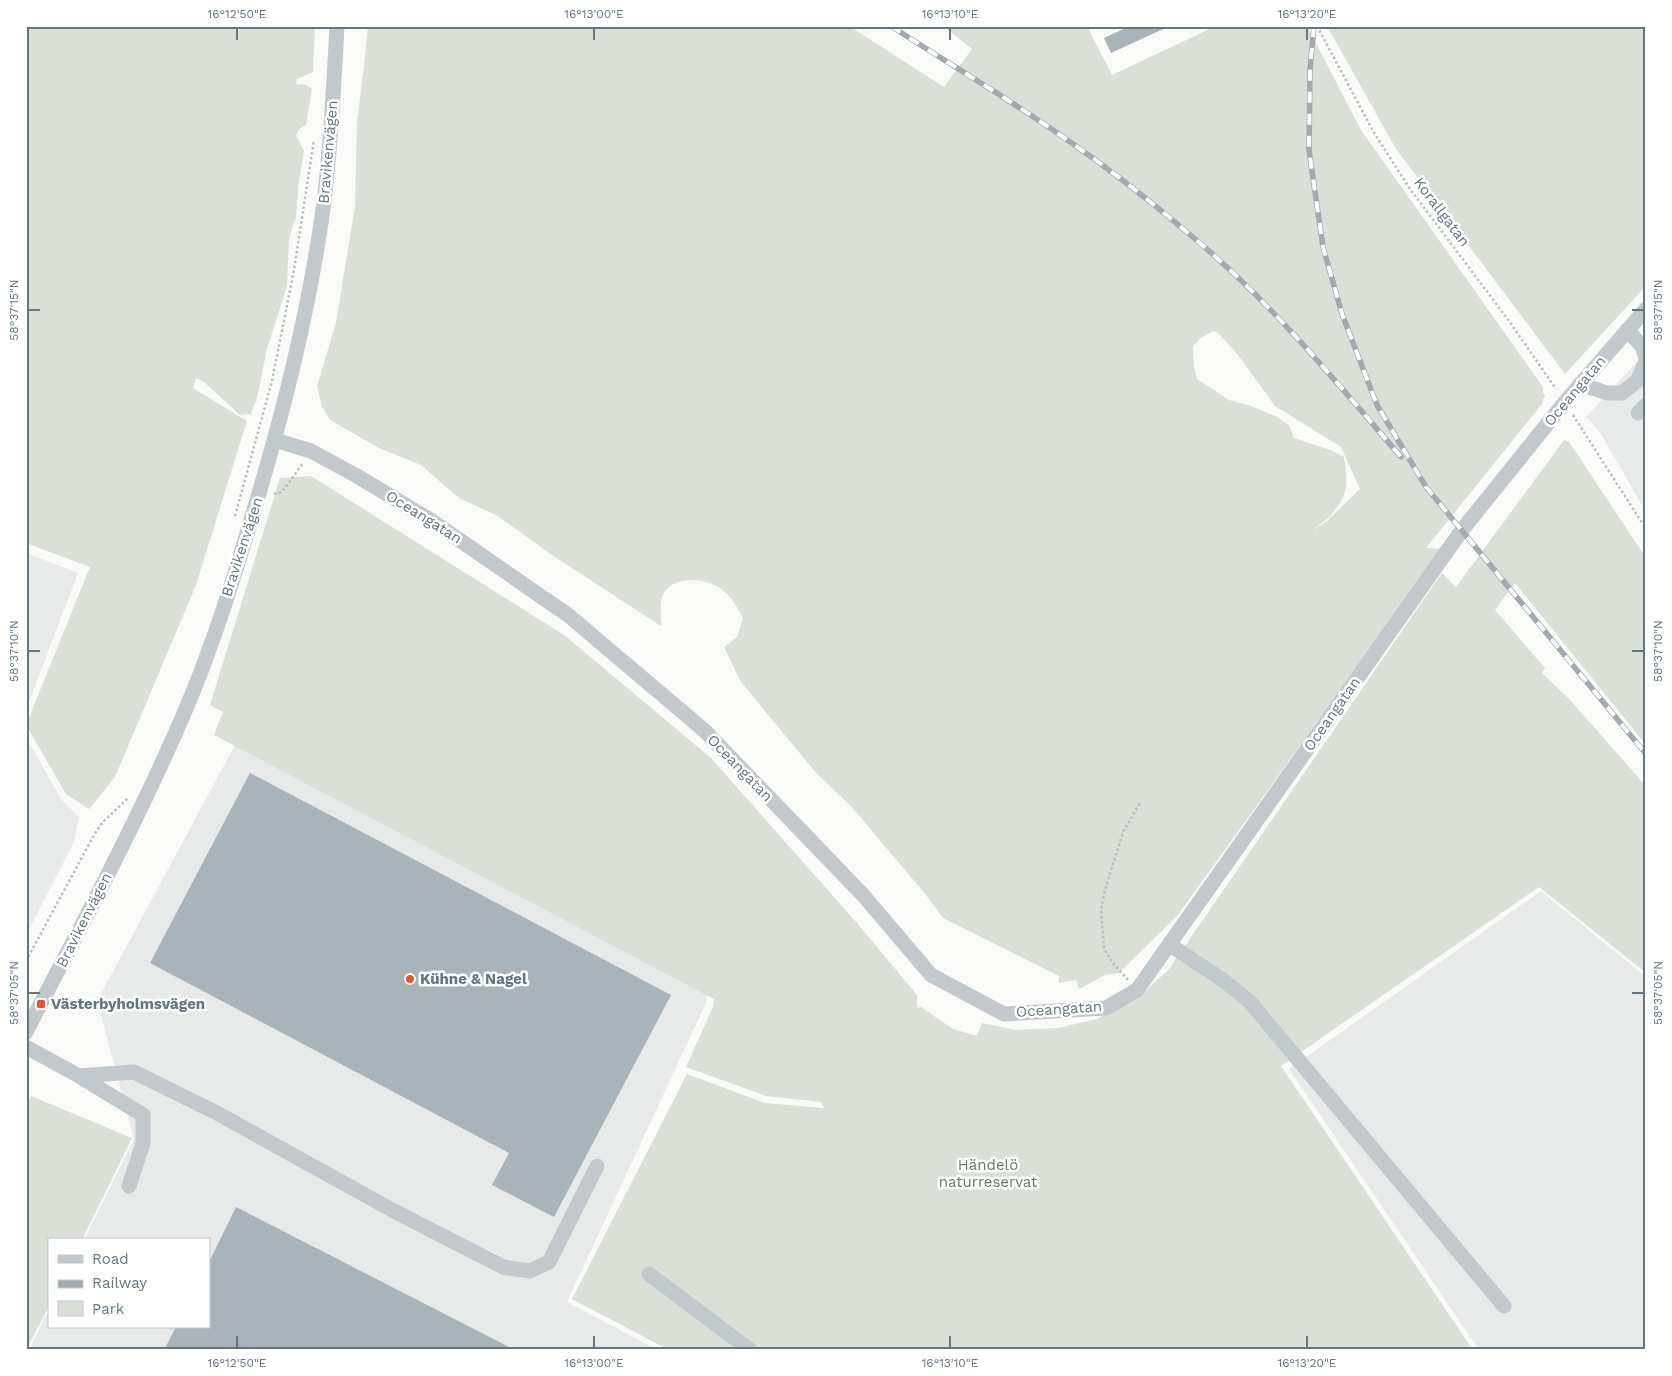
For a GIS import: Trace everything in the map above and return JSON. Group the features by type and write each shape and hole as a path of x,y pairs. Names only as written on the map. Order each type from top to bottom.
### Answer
{"street":[{"name":"Bravikenvägen","path":"26,1032 121,849 185,710 236,570 275,440 300,336 317,245 324,201 337,26"},
{"name":"Oceangatan","path":"275,440 311,451 357,476 432,521 568,615 705,732 863,895 931,975 1004,1014 1106,1008 1137,990 1451,545 1565,402 1646,309"},
{"path":"1580,384 1607,393 1622,393 1638,380 1646,360 1642,346 1627,330"},
{"path":"1170,945 1223,980 1250,1002 1504,1306"},
{"path":"26,1047 79,1076 143,1116 143,1143 129,1186"},
{"path":"79,1076 134,1072 215,1112 394,1211 503,1267 530,1272 549,1262 597,1166"},
{"path":"649,1274 750,1350"}],"path":[{"name":"Korallgatan","path":"1318,26 1373,131 1410,189 1509,321 1565,402 1646,529"},
{"path":"234,522 272,380 294,270 314,136"},
{"path":"260,490 275,494 282,492 311,451"},
{"path":"26,961 94,835 102,823 125,802 130,794"},
{"path":"1137,990 1112,962 1104,949 1101,910 1105,890 1123,832 1140,803"}],"shaded area":[{"path":"1646,352 1646,512 1601,434 1586,417"},
{"path":"26,553 78,573 26,710"},
{"path":"242,732 713,972 705,1005 567,1302 657,1350 29,1350 48,1311 48,1328 210,1328 210,1238 85,1238 134,1139 97,1001"},
{"path":"26,737 61,799 79,817 74,842 26,935"},
{"path":"1541,891 1646,977 1646,1350 1479,1350 1289,1069"}],"green space":[{"path":"26,26 315,26 313,72 297,79 296,84 306,85 312,89 306,125 299,129 296,135 304,151 296,217 289,238 287,286 267,349 257,398 251,414 240,415 203,381 196,378 193,388 247,421 196,585 115,777 89,809 66,794 26,725 90,567 26,543"},
{"path":"368,26 849,26 944,87 972,49 943,26 1087,26 1112,75 1216,26 1307,26 1361,130 1543,387 1545,396 1542,404 1426,548 1442,549 1177,916 1119,973 1105,975 1079,989 1076,980 1058,983 1059,976 943,918 851,806 817,774 741,682 724,647 737,637 743,618 733,601 719,587 711,583 692,580 675,583 663,595 661,626 552,555 496,515 459,498 421,465 379,448 330,420 322,407 317,386 336,323 355,206 357,123","holes":["1214,331 1238,355 1275,406 1341,447 1360,489 1327,521 1314,530 1337,508 1344,494 1346,488 1344,457 1330,450 1294,438 1289,425 1275,416 1251,406 1229,400 1197,379 1193,346 1202,337"]},
{"path":"1327,26 1646,26 1646,286 1565,374 1396,149"},
{"name":"Händelö naturreservat","path":"1564,440 1569,442 1646,558 1646,745 1515,583 1495,610 1545,668 1542,673 1570,700 1646,786 1646,973 1539,887 1281,1066 1473,1350 669,1350 572,1299 687,1074 765,1103 824,1108 821,1102 766,1096 686,1067 713,1007 714,999 214,735 223,712 210,705 280,478 311,476 564,635 711,758 857,923 917,995 917,1008 921,1007 953,1029 977,1036 982,1023 1016,1030 1058,1028 1097,1019 1140,996 1169,969 1442,573 1456,587"},
{"path":"31,1096 132,1138 83,1238 48,1238 48,1308 26,1350 26,1105"}],"building":[{"path":"1130,26 1170,26 1111,53 1104,38"},
{"name":"Kühne & Nagel","path":"250,773 671,995 554,1217 492,1185 509,1153 150,963"},
{"path":"236,1207 515,1350 164,1350 175,1328 210,1328 210,1260"}],"railway":[{"path":"891,26 1066,139 1188,233 1273,312 1401,457"},
{"path":"1314,26 1310,69 1309,150 1323,247 1342,314 1377,405 1426,487 1646,754"}],"place":[{"name":"Kühne & Nagel","path":"410,979"},
{"name":"Västerbyholmsvägen","path":"41,1004"}]}
